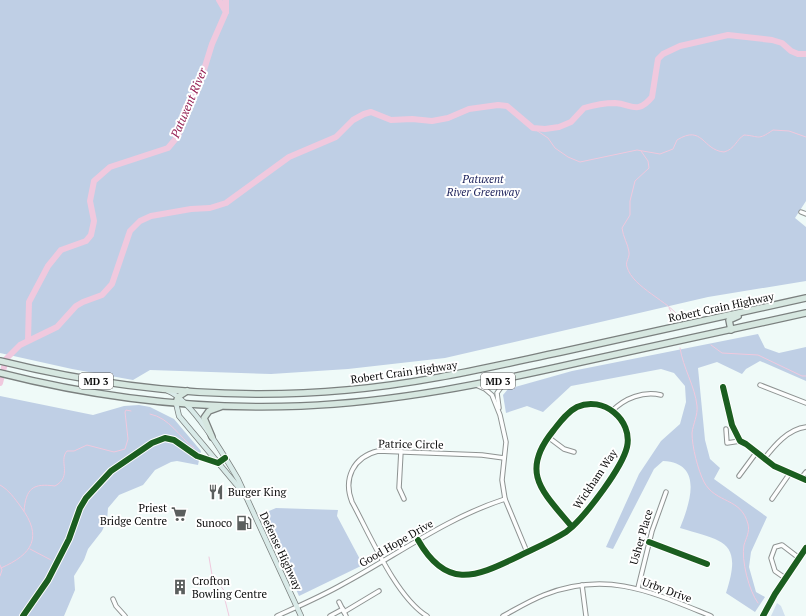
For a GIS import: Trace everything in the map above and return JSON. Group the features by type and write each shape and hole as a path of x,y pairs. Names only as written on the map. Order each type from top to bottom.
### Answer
{"highway":[{"name":"Robert Crain Highway","path":"0,361 27,368 96,381 165,390 251,394 347,390 420,381 806,298"},
{"path":"731,330 729,321 731,319 763,308"},
{"name":"MD 3","path":"0,373 101,394 177,400 185,404 223,406 293,406 348,403 410,397 507,379 806,313"},
{"path":"177,400 187,391"},
{"path":"212,437 204,420 205,415 209,411 223,406"}],"main road":[{"path":"165,390 177,400"},
{"name":"Defense Highway","path":"177,400 179,416 244,493"},
{"name":"Defense Highway","path":"185,404 212,437 226,458 244,493 301,616"}],"street":[{"path":"801,212 806,214"},
{"path":"507,379 498,393 500,415 506,442 502,480 505,499 527,552"},
{"path":"476,385 485,389 492,396 500,415"},
{"path":"760,385 806,403"},
{"path":"723,387 732,425 740,441"},
{"path":"612,411 622,402 630,398 652,394 661,396"},
{"name":"Wickham Way","path":"418,540 434,562 445,570 458,574 472,575 484,573 559,536 572,527 593,504 620,463 626,448 625,427 618,416 612,411 598,405 590,404 577,407 565,416 548,437 538,456 537,478 544,493 572,527"},
{"path":"764,459 777,442 806,427"},
{"path":"726,429 727,443 740,441 764,459 806,480"},
{"path":"548,437 564,449 574,452"},
{"path":"23,616 48,580 69,539 80,508 86,498 101,480 116,467 152,443 165,438 174,440 197,456 218,463 226,458"},
{"name":"Patrice Circle","path":"383,560 352,502 348,482 352,468 357,462 370,453 384,450 482,454 504,458"},
{"path":"401,451 399,488 404,500"},
{"path":"739,476 756,453"},
{"path":"801,478 806,472"},
{"path":"772,499 790,473"},
{"name":"Usher Place","path":"638,588 649,542 666,492"},
{"name":"Good Hope Drive","path":"277,616 344,584 418,540 474,510 505,499"},
{"path":"649,542 707,564"},
{"path":"785,578 775,571 771,558 775,547 782,545 799,558"},
{"path":"763,616 785,578 806,548"},
{"path":"383,560 409,601 427,616"},
{"name":"Urby Drive","path":"502,616 542,596 582,585 612,584 638,588 711,616"},
{"path":"582,585 586,616"},
{"path":"330,616 344,612 379,591"},
{"path":"113,599 116,606 125,616"},
{"path":"339,602 344,612"}],"shaded area":[{"path":"777,603 781,606 785,616 771,616"}],"green space":[{"name":"Patuxent River Greenway","path":"0,0 806,0 806,201 795,218 806,227 806,281 708,297 445,358 348,369 271,374 150,370 133,380 72,369 0,353"},
{"path":"758,334 765,348 779,353 806,347 806,381 760,361 746,369 742,374 717,362 698,368 705,440 710,459 720,468 714,479 767,517 751,552 749,567 756,592 765,597 755,612 726,593 731,576 732,563 731,553 726,546 708,536 680,528 690,496 691,486 689,476 684,469 676,463 663,461 654,469 613,549 606,547 639,474 661,441 680,424 686,402 685,386 674,373 661,369 571,386 543,412 527,406 506,413 503,395 508,389 572,371"},
{"path":"0,396 93,415 124,406 139,405 150,407 174,419 201,451 198,465 177,461 171,462 155,470 143,485 119,495 108,508 107,520 102,531 88,549 84,560 74,576 75,590 64,616 0,616"},
{"path":"276,508 338,510 337,516 363,565 299,596 262,514"}],"waterway":[{"name":"Patuxent River","path":"219,0 226,12"},
{"name":"Patuxent River","path":"28,340 29,302 48,266 61,250 86,241 91,235 94,221 90,201 94,181 110,167 168,148 178,136 184,118 185,109 198,89 212,44 226,12 226,0"},
{"path":"0,383 6,359 20,345 57,327 76,306 102,295 112,284 130,231 140,221 151,216 191,209 210,208 226,203 289,157 336,137 353,120 364,114 371,112 391,120 412,119 432,121 448,118 469,109 498,105 507,106 533,128 545,129 559,127 571,122 584,108 592,106 615,103 634,107 642,106 652,97 658,59 663,54 680,46 728,35 772,40 782,43 791,51 798,54 806,54"},
{"path":"533,128 548,138 555,148 568,157 580,162 637,150 660,154 673,149 677,140 692,135 702,139 711,147 724,152 731,149 744,135 761,137 773,130 789,131 806,137"},
{"path":"641,151 648,161 649,168 635,181 630,201 630,215 622,228 629,252 627,267 636,281 668,306 681,319"},
{"path":"669,308 676,320"},
{"path":"711,345 722,353 758,355 802,376 806,376"},
{"path":"680,348 696,399 697,413 692,433 694,451 698,465 704,482 709,489 740,509 745,515 748,524 748,535 743,551 746,575 758,603"},
{"path":"24,511 27,497 32,489 41,485 55,486 63,478 64,459 67,451 74,451 87,445 114,452 125,449 128,439 125,412 126,410 131,411"},
{"path":"150,414 163,419 194,448"},
{"path":"0,485 9,492 21,507 32,527 33,536 31,544 21,557 1,568"},
{"path":"30,549 51,560"},
{"path":"209,557 212,575 226,593 225,600 229,616"},
{"path":"0,565 2,570 0,576"}],"cycle path":[{"path":"723,387 732,425 740,441 774,466 806,480"},
{"path":"418,540 429,556 439,566 450,572 462,575 474,574 502,564 566,532 572,527 544,492 536,471 538,459 543,446 567,414 577,407 587,404 597,404 606,407 621,419 628,437 627,447 624,456 612,478 587,511 572,527"},
{"path":"23,616 48,580 69,539 80,508 86,498 111,471 152,443 165,438 174,440 197,456 218,463 225,458"},
{"path":"649,542 707,564"},
{"path":"763,616 775,594 806,548"}],"place":[{"name":"Burger King","path":"216,492"},
{"name":"Priest Bridge Centre","path":"179,514"},
{"name":"Sunoco","path":"244,523"},
{"name":"Crofton Bowling Centre","path":"180,587"}]}
